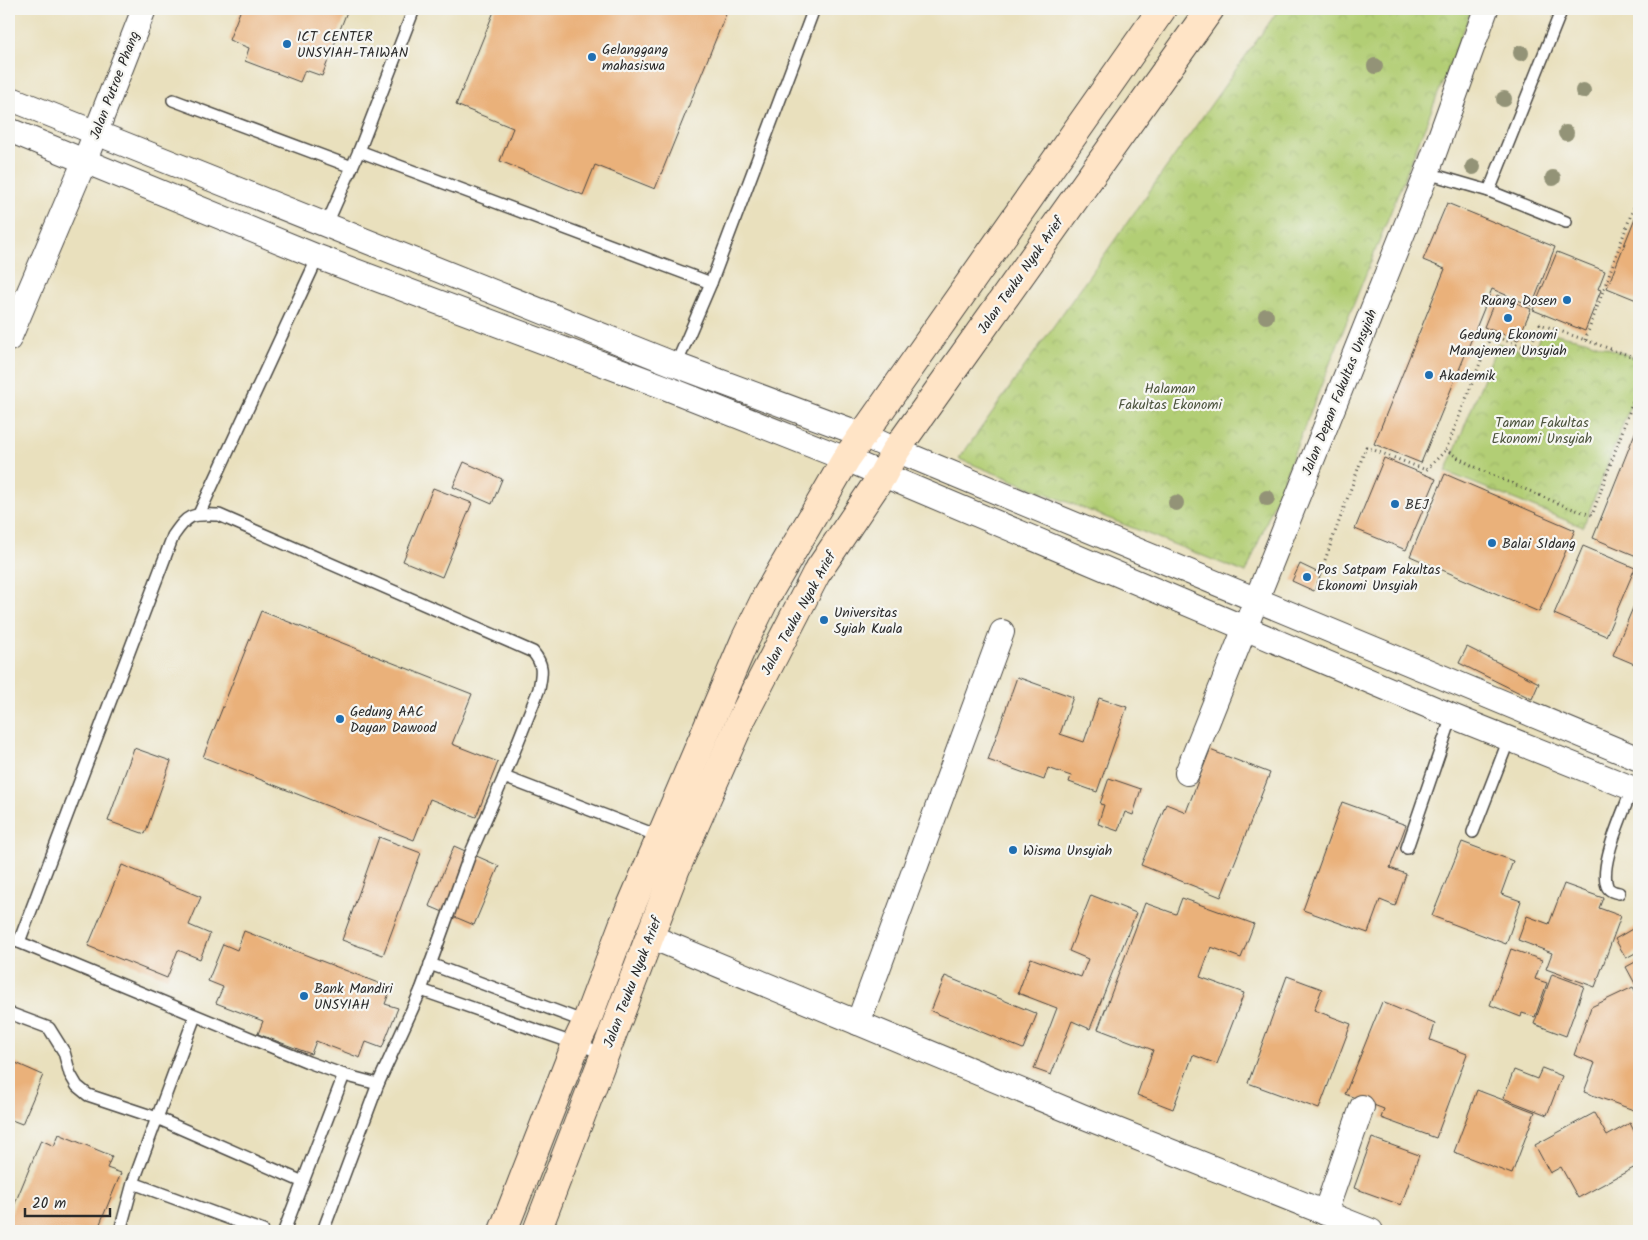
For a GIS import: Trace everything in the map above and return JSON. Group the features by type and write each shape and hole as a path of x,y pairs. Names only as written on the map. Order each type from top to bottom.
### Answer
{"main road":[{"name":"Jalan Teuku Nyak Arief","path":"537,1231 597,1034 623,925 745,640 768,595 846,459 1162,9"},
{"name":"Jalan Teuku Nyak Arief","path":"503,1231 597,1034 649,936 676,868 742,718 816,574 882,476 896,450 1210,9"}],"street":[{"name":"Jalan Putroe Phang","path":"9,339 85,160 144,9"},
{"name":"Jalan Depan Fakultas Unsyiah","path":"1187,773 1427,173 1486,9"},
{"path":"9,98 676,365 863,435 1639,759"},
{"path":"9,130 318,257 667,388 846,459 882,476 1245,627 1452,716 1636,790"},
{"path":"858,1023 1002,632"},
{"path":"649,936 1082,1116 1371,1231"},
{"path":"1325,1213 1362,1107"}],"lane":[{"path":"326,226 352,168 414,9"},
{"path":"1490,191 1562,9"},
{"path":"676,365 711,282 812,14"},
{"path":"173,100 352,168"},
{"path":"359,150 711,282"},
{"path":"1427,173 1490,191 1566,222"},
{"path":"198,514 318,257"},
{"path":"323,1231 378,1084 421,990 469,857 504,777 539,689 542,676 541,662 534,652 219,515 198,514 184,519 172,536 14,940 195,1016 344,1075 378,1084"},
{"path":"1408,848 1452,716"},
{"path":"1473,832 1509,739"},
{"path":"504,777 661,837"},
{"path":"1619,894 1612,892 1606,886 1605,865 1636,790"},
{"path":"430,964 597,1034"},
{"path":"421,990 597,1034"},
{"path":"9,1013 48,1028 64,1052 70,1074 77,1086 88,1095 157,1118 303,1182"},
{"path":"120,1231 133,1183 195,1016"},
{"path":"284,1231 344,1075"},
{"path":"133,1183 263,1231"}],"path":[{"path":"1585,340 1639,194"},
{"path":"1326,560 1366,447 1426,470 1446,450 1491,336 1529,349 1540,324 1639,359"},
{"path":"1446,450 1460,460 1506,481 1573,510 1592,515 1639,385"}],"green space":[{"name":"Halaman Fakultas Ekonomi","path":"1279,9 1472,9 1246,573 959,459"},
{"name":"Taman Fakultas Ekonomi Unsyiah","path":"1542,331 1585,340 1639,359 1639,383 1583,527 1446,472 1498,343 1532,355"}],"building":[{"name":"ICT CENTER UNSYIAH-TAIWAN","path":"241,9 348,9 322,76 305,70 300,82 245,61 249,48 229,40"},
{"name":"Gelanggang mahasiswa","path":"495,9 728,9 655,189 595,165 583,195 500,161 513,128 456,105"},
{"name":"Akademik","path":"1447,203 1555,247 1532,306 1492,289 1421,463 1374,444 1445,269 1423,260"},
{"path":"1639,208 1639,301 1607,288"},
{"name":"Ruang Dosen","path":"1557,252 1605,271 1598,289 1601,290 1585,331 1533,310"},
{"name":"Gedung Ekonomi Manajemen Unsyiah","path":"1497,295 1531,309 1518,340 1484,327"},
{"path":"1639,423 1639,557 1593,538"},
{"name":"BEJ","path":"1384,458 1436,479 1406,550 1355,529"},
{"path":"464,462 502,479 492,504 453,487"},
{"name":"Balai SIdang","path":"1445,474 1575,530 1539,612 1410,556"},
{"path":"433,488 472,503 442,577 403,561"},
{"path":"1583,546 1635,568 1606,636 1554,614"},
{"name":"Pos Satpam Fakultas Ekonomi Unsyiah","path":"1300,564 1321,574 1314,591 1292,581"},
{"path":"1639,596 1639,666 1613,655"},
{"name":"Gedung AAC Dayan Dawood","path":"261,611 472,694 452,744 498,762 476,817 430,799 414,840 203,757"},
{"path":"1467,647 1539,683 1532,699 1459,663"},
{"path":"1017,677 1073,697 1060,734 1084,742 1099,698 1127,707 1097,792 1069,782 1071,776 1048,768 1044,780 988,760"},
{"path":"134,748 171,761 145,834 108,821"},
{"path":"1210,750 1270,773 1221,897 1141,865 1166,804 1186,812"},
{"path":"1109,778 1141,789 1133,815 1125,812 1118,831 1098,824 1104,805 1100,804"},
{"path":"1342,802 1406,825 1390,868 1406,874 1395,906 1380,900 1368,933 1303,910"},
{"path":"379,837 421,853 383,955 342,940"},
{"path":"1462,842 1513,861 1501,894 1521,901 1506,944 1432,916"},
{"path":"454,846 499,866 474,925 429,906"},
{"path":"122,865 201,897 189,925 210,934 200,959 178,950 167,978 88,946"},
{"path":"1564,884 1603,898 1599,908 1621,916 1595,987 1546,969 1552,953 1518,940 1527,916 1549,924"},
{"path":"1091,895 1136,913 1090,1029 1072,1021 1051,1075 1034,1069 1057,1008 1018,993 1031,958 1081,977 1088,959 1069,951"},
{"path":"1182,898 1254,924 1241,958 1211,947 1200,977 1244,993 1217,1064 1193,1055 1173,1109 1137,1095 1153,1050 1098,1029 1145,903 1176,914"},
{"path":"1639,925 1639,951 1626,958 1615,939"},
{"name":"Bank Mandiri UNSYIAH","path":"244,931 391,988 385,1004 398,1008 382,1048 366,1042 360,1058 316,1041 311,1054 258,1034 263,1021 216,1003 223,987 208,981 223,944 237,950"},
{"path":"1511,949 1542,960 1535,979 1547,983 1535,1017 1522,1013 1521,1017 1490,1005"},
{"path":"1639,960 1639,991 1626,967"},
{"path":"1552,974 1584,986 1566,1036 1534,1024"},
{"path":"945,976 1037,1014 1023,1049 931,1011"},
{"path":"1287,976 1322,989 1314,1010 1351,1024 1319,1109 1248,1083"},
{"path":"1633,987 1639,998 1639,1112 1584,1092 1595,1063 1574,1055 1591,1007"},
{"path":"1382,1002 1435,1024 1430,1040 1467,1054 1436,1138 1381,1118 1384,1109 1345,1094"},
{"path":"9,1060 43,1075 22,1124 9,1119"},
{"path":"1542,1068 1562,1076 1547,1115 1503,1098 1514,1070 1537,1079"},
{"path":"1477,1090 1535,1112 1512,1174 1454,1152"},
{"path":"1594,1113 1607,1136 1630,1123 1639,1141 1639,1165 1578,1198 1561,1167 1550,1173 1535,1145"},
{"path":"59,1134 112,1156 107,1168 121,1173 97,1231 9,1231 9,1212 11,1213 41,1140 54,1146"},
{"path":"1372,1138 1419,1155 1401,1205 1354,1188"}],"place":[{"name":"ICT CENTER UNSYIAH-TAIWAN","path":"287,44"},
{"name":"Gelanggang mahasiswa","path":"592,57"},
{"name":"Ruang Dosen","path":"1567,300"},
{"name":"Gedung Ekonomi Manajemen Unsyiah","path":"1508,318"},
{"name":"Akademik","path":"1429,375"},
{"name":"BEJ","path":"1395,504"},
{"name":"Balai SIdang","path":"1492,543"},
{"name":"Pos Satpam Fakultas Ekonomi Unsyiah","path":"1307,577"},
{"name":"Universitas Syiah Kuala","path":"824,620"},
{"name":"Gedung AAC Dayan Dawood","path":"340,719"},
{"name":"Wisma Unsyiah","path":"1013,850"},
{"name":"Bank Mandiri UNSYIAH","path":"304,996"}]}
